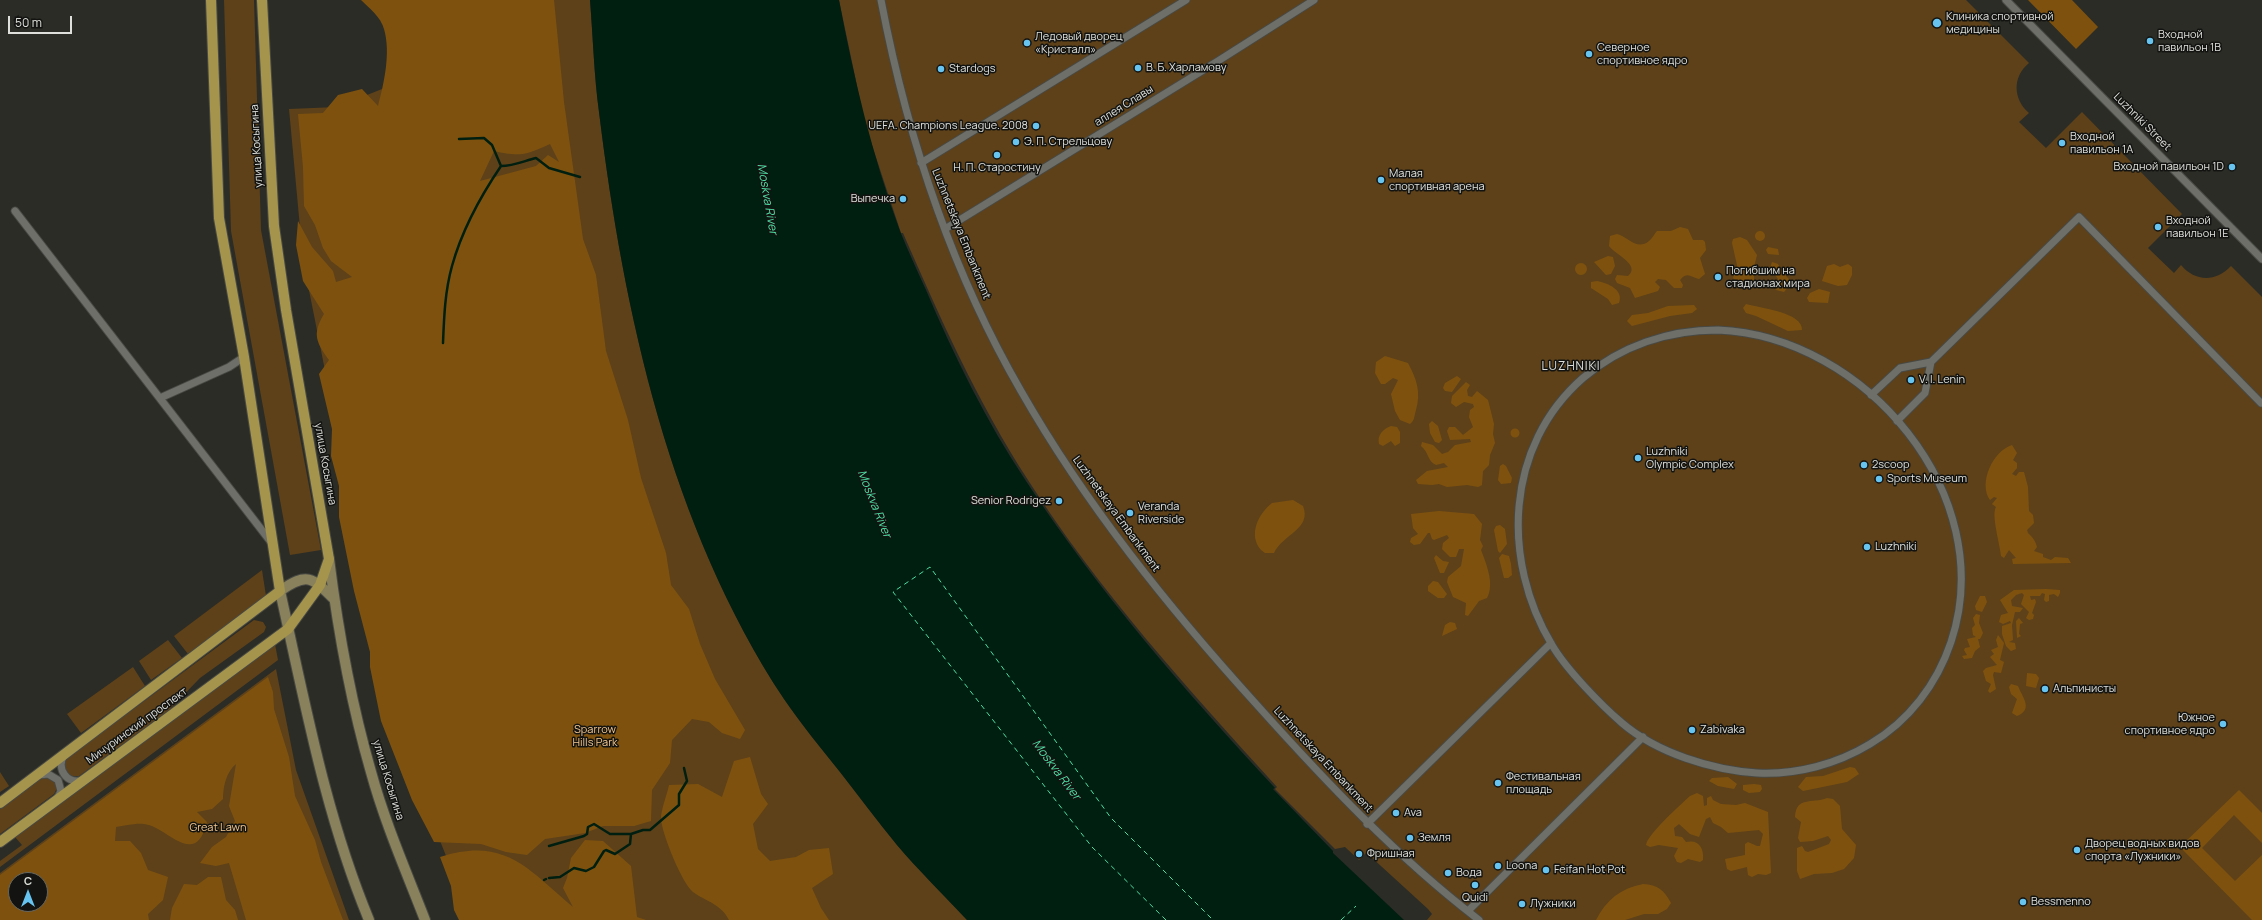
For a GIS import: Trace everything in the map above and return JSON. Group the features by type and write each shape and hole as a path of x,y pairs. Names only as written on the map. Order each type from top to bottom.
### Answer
{"main road":[{"path":"211,0 219,218 244,357 271,542 280,591 314,748 329,801 369,920"},
{"name":"улица Косыгина","path":"262,0 274,226 286,310 329,559 334,599 355,709 371,773 400,856 425,920"},
{"name":"Мичуринский проспект","path":"0,842 288,629 320,585 329,559"},
{"path":"280,591 292,582 305,578 320,585 334,599"},
{"name":"Мичуринский проспект","path":"0,803 280,591"}],"street":[{"name":"Luzhnetskaya Embankment","path":"881,0 894,64 921,163 945,229 981,313 1020,390 1073,475 1166,601 1233,680 1367,824 1479,920"},
{"path":"921,163 1186,0"},
{"name":"аллея Славы","path":"945,229 1218,61 1314,0"},
{"name":"Luzhniki Street","path":"2006,0 2262,259"},
{"path":"15,211 271,542"},
{"path":"1871,396 1900,368 1931,362 2079,217 2261,403"},
{"path":"1698,330 1738,331 1784,342 1804,350 1828,363 1871,396 1897,421 1921,451 1943,489 1956,526 1961,557 1962,585 1953,635 1934,680 1919,702 1901,721 1881,738 1858,751 1834,762 1789,772 1756,773 1712,765 1673,752 1643,737 1622,722 1567,666 1551,643 1534,608 1521,567 1517,531 1519,496 1526,464 1542,429 1570,391 1592,371 1622,352 1655,338 1698,330"},
{"path":"160,398 229,367 244,357"},
{"path":"1897,421 1925,393 1931,362"},
{"path":"1367,824 1551,643"},
{"path":"1468,911 1643,737"},
{"path":"64,755 60,765 64,775 73,781 84,780"},
{"path":"37,775 48,774 58,780 61,791 56,801"}],"green space":[{"path":"224,0 254,0 261,230 321,550 290,555 231,231"},
{"name":"Sparrow Hills Park","path":"361,0 554,0 564,102 583,239 596,275 606,351 628,420 641,478 666,553 671,585 689,609 700,644 715,679 745,730 740,739 722,733 709,722 692,719 672,740 670,763 652,790 651,821 634,826 603,826 585,833 545,839 527,855 506,852 481,844 434,842 412,800 381,721 370,667 370,652 354,591 339,517 339,486 331,456 332,429 319,374 329,360 321,348 317,338 318,327 324,314 303,281 296,245 298,221 312,247 333,271 336,282 352,277 331,261 323,248 315,225 304,206 303,167 298,114 323,113 338,95 362,89 378,106 386,68 386,38 380,21","holes":["550,144 559,162 548,155 536,166 480,181 494,151 510,154 523,154 535,151"]},
{"name":"Sparrow Hills Park","path":"447,0 590,0 597,98 609,188 622,265 638,341 658,417 682,491 711,563 744,632 784,699 882,827 914,864 967,920 472,920 398,737 303,260 289,109 337,107 397,83"},
{"name":"Luzhniki Olympic Complex","path":"839,0 1966,0 2029,63 2023,69 2017,81 2017,95 2029,113 2019,122 2046,148 2082,112 2182,214 2148,248 2174,273 2181,265 2193,275 2206,278 2219,275 2231,266 2262,297 2262,920 1427,920 1432,914 1428,909 1370,856 1366,853 1359,860 1345,847 1335,849 1275,789 1277,787 1178,676 1115,600 1055,521 1028,480 992,420 960,359 903,233 901,233 865,124"},
{"path":"2028,0 2072,0 2098,27 2076,49"},
{"path":"1680,227 1688,229 1693,240 1703,240 1705,242 1706,250 1700,258 1705,274 1699,279 1689,275 1682,277 1680,280 1683,285 1682,288 1674,288 1666,280 1658,279 1655,282 1660,287 1658,291 1635,298 1630,288 1617,283 1615,279 1617,275 1628,276 1632,268 1626,260 1609,246 1610,236 1617,234 1640,245 1645,244 1652,239 1657,231 1671,231"},
{"path":"1760,231 1765,236 1760,241 1755,236"},
{"path":"1740,237 1747,240 1757,255 1754,267 1754,281 1750,286 1740,285 1733,278 1737,265 1732,243 1733,239"},
{"path":"1768,247 1778,249 1779,255 1768,254 1766,250"},
{"path":"1608,256 1613,257 1615,266 1611,274 1606,275 1594,262"},
{"path":"1772,262 1778,264 1783,273 1789,279 1789,286 1784,292 1776,290 1771,283 1772,280 1777,281 1778,279 1770,268"},
{"path":"1579,263 1583,263 1587,269 1583,275 1579,275 1575,271 1575,267"},
{"path":"1834,264 1840,267 1848,264 1852,267 1852,275 1847,285 1838,286 1822,281 1827,266"},
{"path":"1597,281 1610,285 1617,291 1620,298 1619,303 1612,305 1608,299 1591,288 1591,282"},
{"path":"1819,289 1830,292 1828,303 1809,302 1807,298 1810,293"},
{"path":"1746,304 1770,309 1788,315 1796,319 1802,330 1788,331 1746,313 1743,308"},
{"path":"1694,305 1697,309 1692,313 1670,316 1632,326 1627,321 1632,315 1648,313 1668,306"},
{"path":"1385,356 1408,363 1414,375 1418,397 1414,418 1410,424 1400,420 1395,411 1391,394 1398,380 1393,378 1385,384 1381,384 1375,373 1376,362"},
{"path":"1457,376 1461,379 1452,392 1445,391 1443,388 1445,383"},
{"path":"1466,382 1470,385 1467,390 1468,396 1472,397 1477,391 1488,400 1494,424 1493,434 1495,443 1490,455 1489,465 1483,471 1482,485 1478,487 1467,485 1447,487 1439,484 1418,484 1416,480 1427,471 1448,467 1444,463 1436,465 1433,463 1429,459 1424,448 1421,446 1422,442 1433,445 1442,454 1448,452 1455,445 1471,442 1470,439 1450,440 1447,431 1449,427 1455,427 1463,435 1473,427 1469,417 1470,410 1474,407 1473,404 1464,402 1456,407 1451,403 1452,396"},
{"path":"1432,421 1438,426 1442,440 1439,443 1435,442 1430,433 1429,424"},
{"path":"1391,426 1397,427 1400,432 1400,443 1395,446 1391,441 1383,446 1379,444 1381,433"},
{"path":"1515,428 1520,433 1515,438 1510,433"},
{"path":"2012,445 2017,453 2013,460 2017,463 2017,468 2012,474 2016,476 2019,472 2024,472 2028,487 2029,511 2033,515 2034,523 2027,530 2034,539 2037,547 2034,551 2043,554 2043,557 2051,560 2055,557 2068,558 2071,563 2013,564 2012,559 2016,558 2009,550 2004,558 2001,556 1995,523 1996,507 1992,504 1997,498 1994,497 1990,500 1986,485 1989,468 2005,448"},
{"path":"1503,464 1506,466 1512,478 1511,483 1501,484 1498,480 1500,466"},
{"path":"1293,500 1303,506 1305,514 1304,520 1295,531 1278,546 1274,553 1265,553 1257,544 1255,538 1256,525 1259,519 1272,503"},
{"path":"1439,511 1474,514 1482,524 1480,540 1483,546 1481,550 1489,574 1490,586 1487,598 1479,601 1468,616 1465,615 1466,603 1453,597 1447,582 1448,577 1461,566 1464,549 1459,549 1456,557 1450,557 1442,549 1443,543 1449,538 1447,535 1434,540 1432,539 1430,533 1428,533 1420,544 1414,545 1410,542 1411,538 1418,534 1413,528 1411,514"},
{"path":"1500,525 1505,529 1507,544 1500,553 1498,551 1494,530 1496,526"},
{"path":"1502,554 1509,556 1511,564 1512,575 1508,578 1504,578 1499,558"},
{"path":"1436,555 1443,561 1449,562 1444,573 1440,573 1434,558"},
{"path":"262,570 266,596 188,654 174,636"},
{"path":"1433,581 1438,582 1447,594 1444,598 1438,598 1428,591 1428,586"},
{"path":"2014,590 2060,590 2060,593 2058,597 2054,594 2049,595 2049,601 2046,602 2044,600 2045,594 2042,593 2040,596 2030,596 2031,600 2035,599 2036,602 2032,613 2034,615 2033,619 2029,620 2026,618 2029,612 2021,604 2024,595 2022,593 2016,595 2011,600 2012,606 2023,608 2020,612 2015,612 2012,625 2013,640 2009,642 2015,643 2016,649 2011,651 2006,646 2002,634 2002,626 2011,623 2010,621 2003,624 1999,622 2001,615 2008,613 2000,600"},
{"path":"1980,596 1985,596 1987,602 1982,612 1976,610 1975,606"},
{"path":"1976,614 1980,615 1979,623 1983,633 1980,639 1978,639 1980,647 1975,651 1972,658 1964,659 1962,656 1967,655 1964,650 1965,648 1970,647 1967,639 1976,637 1973,635 1972,628 1975,625 1973,618"},
{"path":"2019,618 2023,623 2020,624 2019,634 2021,636 2017,638 2016,621"},
{"path":"254,620 263,622 266,627 264,632 200,678 169,710 79,776 67,774 64,765 67,758"},
{"path":"1450,622 1455,623 1457,629 1442,636 1445,625"},
{"path":"1998,635 2004,643 2000,660 2004,662 2001,673 1994,672 1993,675 1996,689 1990,693 1988,691 1991,684 1986,681 1983,671 1986,668 1997,665 1990,657 1994,654 1991,650 1998,647 1996,640"},
{"path":"168,640 182,658 151,680 139,661"},
{"path":"275,644 278,660 0,867 0,861 22,845 15,837"},
{"path":"133,667 145,686 81,733 67,714"},
{"name":"Great Lawn","path":"276,669 296,770 349,920 0,920 0,873"},
{"path":"2027,673 2036,674 2039,678 2036,688 2026,686"},
{"name":"Great Lawn","path":"268,677 273,692 274,709 289,757 295,796 315,840 321,862 343,920 246,920 229,863 216,866 200,863 212,847 226,837 235,821 229,806 236,764 230,771 226,780 223,799 212,809 197,812 207,822 202,836 195,843 188,844 180,842 153,826 144,824 116,827 115,841 130,841 141,853 148,870 168,877 163,900 148,914 149,920 0,920 0,875"},
{"path":"2011,684 2018,686 2026,706 2025,710 2017,716 2012,713 2017,699 2011,694 2009,687"},
{"path":"750,757 761,794 768,804 753,824 758,849 770,861 796,857 809,850 829,848 833,874 812,888 821,908 829,920 729,920 722,910 693,892 678,869 665,835 661,819 669,785 698,784 722,797 734,761"},
{"path":"1850,767 1855,768 1859,774 1847,782 1803,791 1798,787 1806,777 1823,776"},
{"path":"0,772 9,786 0,792"},
{"path":"47,776 55,781 57,788 54,794 0,834 0,808 41,777"},
{"path":"1728,777 1737,784 1734,789 1718,786 1709,781 1712,778"},
{"path":"1743,785 1761,785 1762,789 1760,792 1749,793 1743,790"},
{"path":"2239,790 2262,813 2262,843 2234,815 2202,848 2235,881 2262,855 2262,920 2252,920 2180,847"},
{"path":"1697,793 1703,796 1704,806 1707,805 1707,798 1711,796 1713,800 1721,804 1736,805 1745,803 1768,812 1771,873 1766,875 1758,874 1752,877 1748,875 1747,867 1731,871 1727,869 1725,859 1745,855 1745,844 1748,842 1760,846 1763,834 1759,830 1728,833 1713,823 1710,817 1706,819 1699,837 1690,834 1679,824 1674,828 1675,836 1682,837 1686,842 1691,841 1700,845 1703,852 1703,860 1700,862 1688,859 1681,863 1677,862 1674,856 1678,848 1659,845 1650,847 1646,845 1652,834 1665,820 1690,796"},
{"path":"1827,798 1833,799 1840,806 1842,829 1856,845 1854,858 1844,869 1832,873 1814,874 1800,879 1797,871 1797,848 1802,846 1805,851 1808,852 1829,844 1831,840 1828,836 1813,841 1800,842 1798,838 1801,822 1795,817 1796,810 1802,803"},
{"path":"585,840 603,841 631,866 637,917 646,920 459,920 454,910 451,886 440,857 463,852 482,851 499,854 514,860 528,869 573,907 563,888 567,878 571,858"},
{"path":"208,877 221,877 226,900 235,910 238,920 170,920 172,908 184,884 197,885"},
{"path":"1643,884 1657,887 1666,895 1671,903 1667,909 1658,914 1644,914 1625,920 1596,920 1604,906 1615,896 1628,888"}],"water":[{"name":"Moskva River","path":"590,0 839,0 851,59 872,145 900,231 959,364 984,412 1011,458 1083,562 1144,639 1208,715 1275,788 1273,789 1333,851 1333,853 1404,920 967,920 905,855 797,718 784,699 744,632 711,563 682,491 658,417 638,341 622,265 609,188 599,112"}],"waterway":[{"path":"459,139 484,138 492,145 501,166 536,158 549,168 580,177"},
{"path":"443,343 446,294 456,253 472,214 501,166"},
{"path":"549,878 560,877 574,868 586,871 594,867 604,851 606,850 615,854 630,844 631,834 643,830 650,830 679,805 679,794 687,781 684,768"},
{"path":"549,846 584,836 587,834 588,827 594,824 610,834 631,834"}],"ferry route":[{"path":"1166,920 1092,847 893,592 930,567 1111,818 1213,920"},
{"path":"1341,920 1356,906"}],"place":[{"name":"Клиника спортивной медицины","path":"1937,23"},
{"name":"Входной павильон 1B","path":"2150,41"},
{"name":"Ледовый дворец «Кристалл»","path":"1027,43"},
{"name":"Северное спортивное ядро","path":"1589,54"},
{"name":"В. Б. Харламову","path":"1138,68"},
{"name":"Stardogs","path":"941,69"},
{"name":"UEFA. Champions League. 2008","path":"1036,126"},
{"name":"Э. П. Стрельцову","path":"1016,142"},
{"name":"Входной павильон 1A","path":"2062,143"},
{"name":"Н. П. Старостину","path":"997,155"},
{"name":"Входной павильон 1D","path":"2232,167"},
{"name":"Малая спортивная арена","path":"1381,180"},
{"name":"Выпечка","path":"903,199"},
{"name":"Входной павильон 1E","path":"2158,227"},
{"name":"Погибшим на стадионах мира","path":"1718,277"},
{"name":"V. I. Lenin","path":"1911,380"},
{"name":"Luzhniki Olympic Complex","path":"1638,458"},
{"name":"2scoop","path":"1864,465"},
{"name":"Sports Museum","path":"1879,479"},
{"name":"Senior Rodrigez","path":"1059,501"},
{"name":"Veranda Riverside","path":"1130,513"},
{"name":"Luzhniki","path":"1867,547"},
{"name":"Альпинисты","path":"2045,689"},
{"name":"Южное спортивное ядро","path":"2223,724"},
{"name":"Zabivaka","path":"1692,730"},
{"name":"Фестивальная площадь","path":"1498,783"},
{"name":"Ava","path":"1396,813"},
{"name":"Земля","path":"1410,838"},
{"name":"Дворец водных видов спорта «Лужники»","path":"2077,850"},
{"name":"Фришная","path":"1359,854"},
{"name":"Loona","path":"1498,866"},
{"name":"Feifan Hot Pot","path":"1546,870"},
{"name":"Вода","path":"1448,873"},
{"name":"Quidi","path":"1475,885"},
{"name":"Bessmenno","path":"2023,902"},
{"name":"Лужники","path":"1522,904"}],"district":[{"name":"LUZHNIKI","path":"1571,367"}]}
